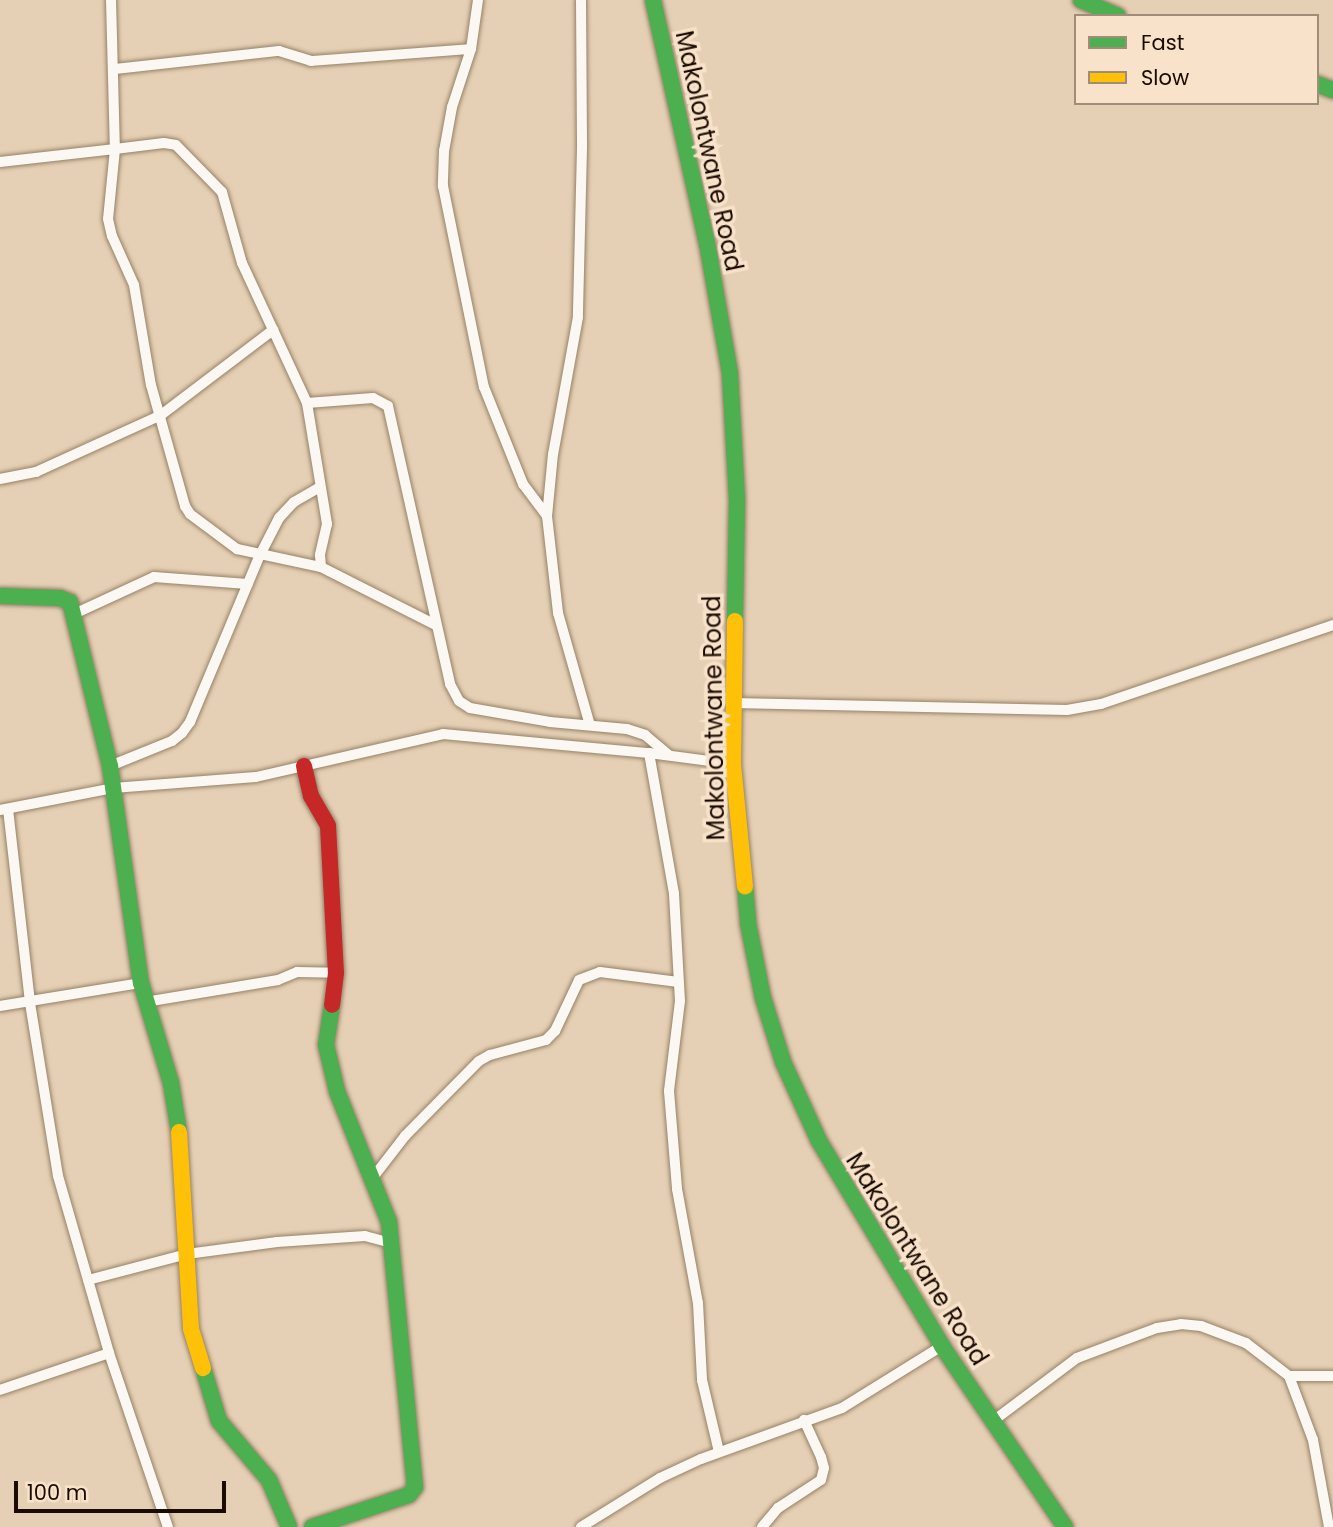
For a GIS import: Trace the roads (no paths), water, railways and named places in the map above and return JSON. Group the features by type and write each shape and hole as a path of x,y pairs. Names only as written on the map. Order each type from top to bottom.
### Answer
{"street":[{"path":"111,0 115,69 115,149 110,228 134,285 151,385 185,506 190,513 237,549 321,567 436,625"},
{"path":"478,0 471,49 452,107 444,151 443,186 484,387 523,484 547,516"},
{"path":"582,0 578,317 553,454 547,516 558,613 590,726"},
{"name":"Makolontwane Road","path":"653,0 707,243 730,374 737,501 733,764 748,923 763,998 783,1062 818,1141 942,1346 1065,1527"},
{"path":"1081,0 1113,14"},
{"path":"115,69 279,51 311,61 471,49"},
{"path":"0,162 164,142 176,145 222,192 242,263 307,403 327,524 320,555 321,567"},
{"path":"0,479 37,472 161,415 273,330"},
{"path":"307,403 373,398 388,406 450,684 459,701 470,708 626,729 645,735 670,755"},
{"path":"110,766 172,741 182,733 190,722 260,555 279,518 294,502 320,487"},
{"path":"74,614 154,577 248,584"},
{"path":"0,596 66,599 74,614 110,766 141,983 173,1097 181,1152 191,1329 205,1384 219,1421 269,1480 289,1527"},
{"path":"733,703 1067,710 1101,704 1333,625"},
{"path":"168,1527 109,1353 58,1176 30,1003 4,810 113,788 256,777 443,734 670,755 733,764"},
{"path":"649,753 674,894 679,1021 669,1091 677,1189 698,1303 702,1380 719,1452"},
{"path":"304,766 311,796 329,835 336,973 326,1045 337,1091 389,1222 415,1487 409,1495 312,1527"},
{"path":"145,1002 278,980 297,972 336,973"},
{"path":"371,1180 405,1136 480,1061 490,1055 546,1040 555,1031 579,979 600,972 678,982"},
{"path":"0,1006 141,983"},
{"path":"88,1280 187,1254 277,1242 365,1236 392,1243"},
{"path":"993,1421 1077,1358 1157,1328 1181,1324 1201,1326 1246,1343 1289,1376 1313,1440 1329,1527"},
{"path":"581,1527 660,1478 719,1452 842,1408 942,1346"},
{"path":"0,1390 109,1353"},
{"path":"1289,1376 1333,1376"},
{"path":"762,1527 778,1508 821,1480 824,1468 821,1457 804,1420"}]}
